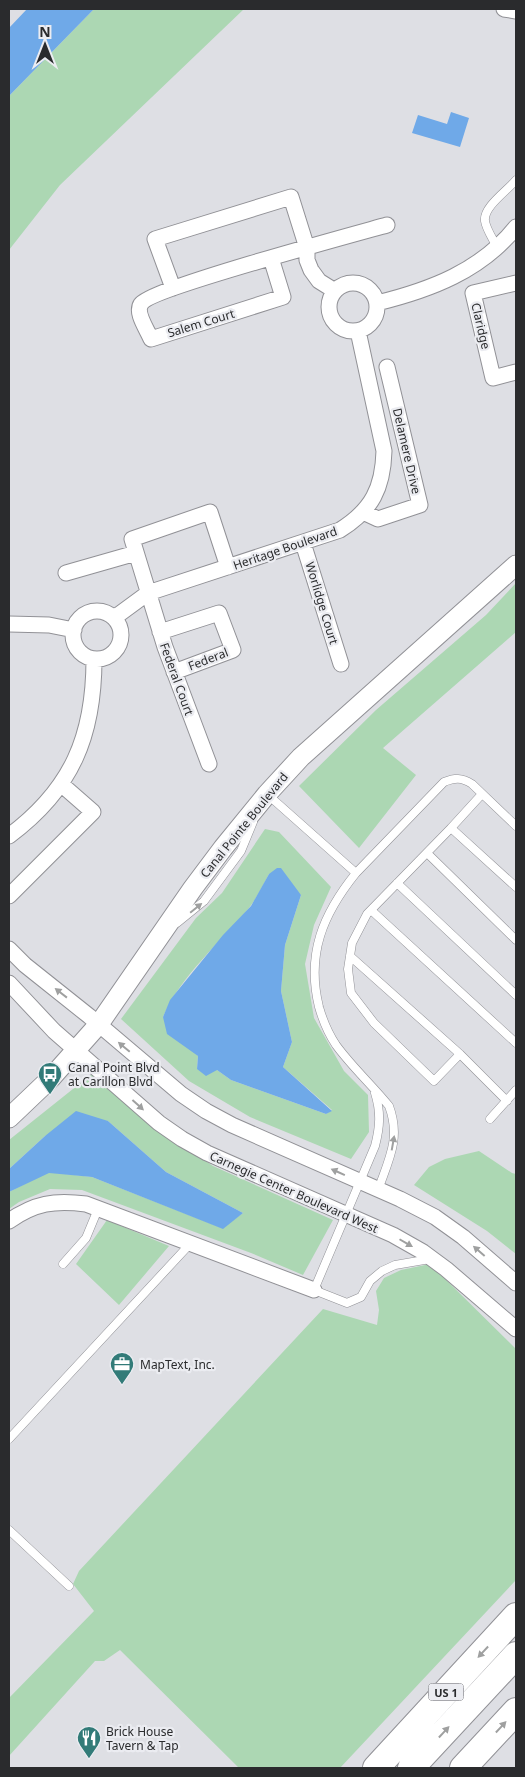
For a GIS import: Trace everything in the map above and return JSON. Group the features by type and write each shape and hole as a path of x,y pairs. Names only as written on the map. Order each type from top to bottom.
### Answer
{"highway":[{"name":"US 1","path":"376,1768 516,1616"},
{"name":"US 1","path":"411,1768 516,1655"},
{"path":"463,1768 516,1711"}],"street":[{"path":"504,9 516,11"},
{"path":"173,288 155,239 292,198 307,248 307,260 311,270 319,280 335,291"},
{"name":"Salem Court","path":"272,258 283,297 151,339 139,312 139,306 144,300 173,288 272,258 386,225"},
{"path":"376,303 434,286 461,274 497,247 516,227"},
{"path":"461,274 473,293"},
{"name":"Claridge","path":"516,283 473,293 493,378 516,372"},
{"path":"360,284 373,294 376,303 376,313 372,321 358,331 345,330 331,318 329,309 330,299 335,291 343,285 360,284"},
{"name":"Heritage Boulevard","path":"114,618 148,593 340,530 354,521 363,512 373,500 379,486 384,469 384,451 358,331"},
{"name":"Delamere Drive","path":"363,512 378,519 420,505 387,367"},
{"path":"66,573 136,553 132,539 210,512 228,567"},
{"name":"Worlidge Court","path":"303,543 341,664"},
{"name":"Federal Court","path":"136,553 160,632 209,764"},
{"name":"Canal Pointe Boulevard","path":"9,1118 50,1078 99,1024 223,848 301,757 516,565"},
{"path":"98,611 107,613 114,618 118,622 121,631 121,640 118,648 111,655 94,659 84,655 77,648 74,630 81,617 90,612 98,611"},
{"name":"Federal","path":"160,632 219,614 233,650 174,672"},
{"path":"9,624 49,625 74,630"},
{"path":"9,836 28,822 44,805 61,784 76,757 85,735 90,712 94,686 94,659"},
{"path":"9,896 93,812 61,784"},
{"path":"9,949 25,965 99,1024 181,1094 206,1111 232,1125 435,1217 462,1236 516,1283"},
{"name":"Carnegie Center Boulevard West","path":"9,983 54,1031 159,1123 182,1140 207,1154 393,1235 452,1273 516,1328"},
{"path":"9,1221 25,1210 47,1203 86,1204 314,1290"}],"lane":[{"path":"497,247 485,223 485,214 489,206 498,200 516,180"},
{"path":"378,1190 393,1146 395,1127 389,1106 344,1055 328,1032 323,1019 315,984 315,952 325,920 344,888 356,874 444,782 454,778 464,779 516,826"},
{"path":"460,1054 434,1081 374,1023 351,993 348,969 352,943 367,914 482,794"},
{"path":"264,798 356,874"},
{"path":"451,828 516,887"},
{"path":"427,853 516,940"},
{"path":"397,883 516,995"},
{"path":"372,910 516,1043"},
{"path":"350,956 460,1054 507,1100"},
{"path":"374,1087 379,1105 379,1130 375,1146 314,1290 347,1303 361,1297 370,1281 382,1271 395,1265 432,1259"},
{"path":"490,1119 516,1090"},
{"path":"63,1264 86,1238 98,1209"},
{"path":"9,1439 190,1244"},
{"path":"9,1530 69,1586"}],"green space":[{"path":"94,9 244,9 60,185 9,250 9,96"},
{"path":"516,583 516,632 383,748 416,775 359,848 299,786 376,710 486,615"},
{"path":"265,829 279,832 331,887 314,925 305,964 314,1018 344,1071 368,1095 369,1132 351,1159 250,1117 189,1081 121,1019 196,918 222,893","holes":["269,874 301,895 285,945 281,991 292,1042 283,1067 332,1110 326,1114 231,1080 217,1070 197,1069 198,1056 163,1017 190,973 252,904"]},
{"path":"93,1073 158,1129 213,1166 333,1220 303,1275 251,1253 82,1190 50,1189 19,1202 9,1209 9,1192 48,1172 92,1177 222,1228 243,1213 166,1172 108,1121 45,1136 9,1169 9,1140"},
{"path":"479,1151 516,1174 516,1254 487,1231 414,1185 429,1167 445,1159"},
{"path":"107,1220 169,1246 119,1305 76,1264"},
{"path":"430,1264 516,1349 516,1580 340,1768 239,1768 120,1650 104,1661 95,1661 9,1756 9,1698 94,1611 73,1584 79,1571 323,1309 377,1325 379,1310 376,1291 384,1278 401,1270"}],"water":[{"path":"27,9 94,9 9,96 9,28"},
{"path":"451,112 469,118 460,147 412,133 418,115 447,124"},
{"path":"277,868 281,868 301,895 285,945 281,991 292,1042 283,1067 332,1111 326,1114 231,1080 217,1070 206,1076 197,1069 198,1056 167,1034 163,1017 170,1000 223,935 251,906 269,874"},
{"path":"76,1111 108,1121 166,1172 243,1213 223,1229 92,1177 49,1173 9,1192 9,1169"}],"place":[{"name":"Canal Point Blvd at Carillon Blvd","path":"50,1095"},
{"name":"MapText, Inc.","path":"122,1385"},
{"name":"Brick House Tavern & Tap","path":"89,1759"}]}
